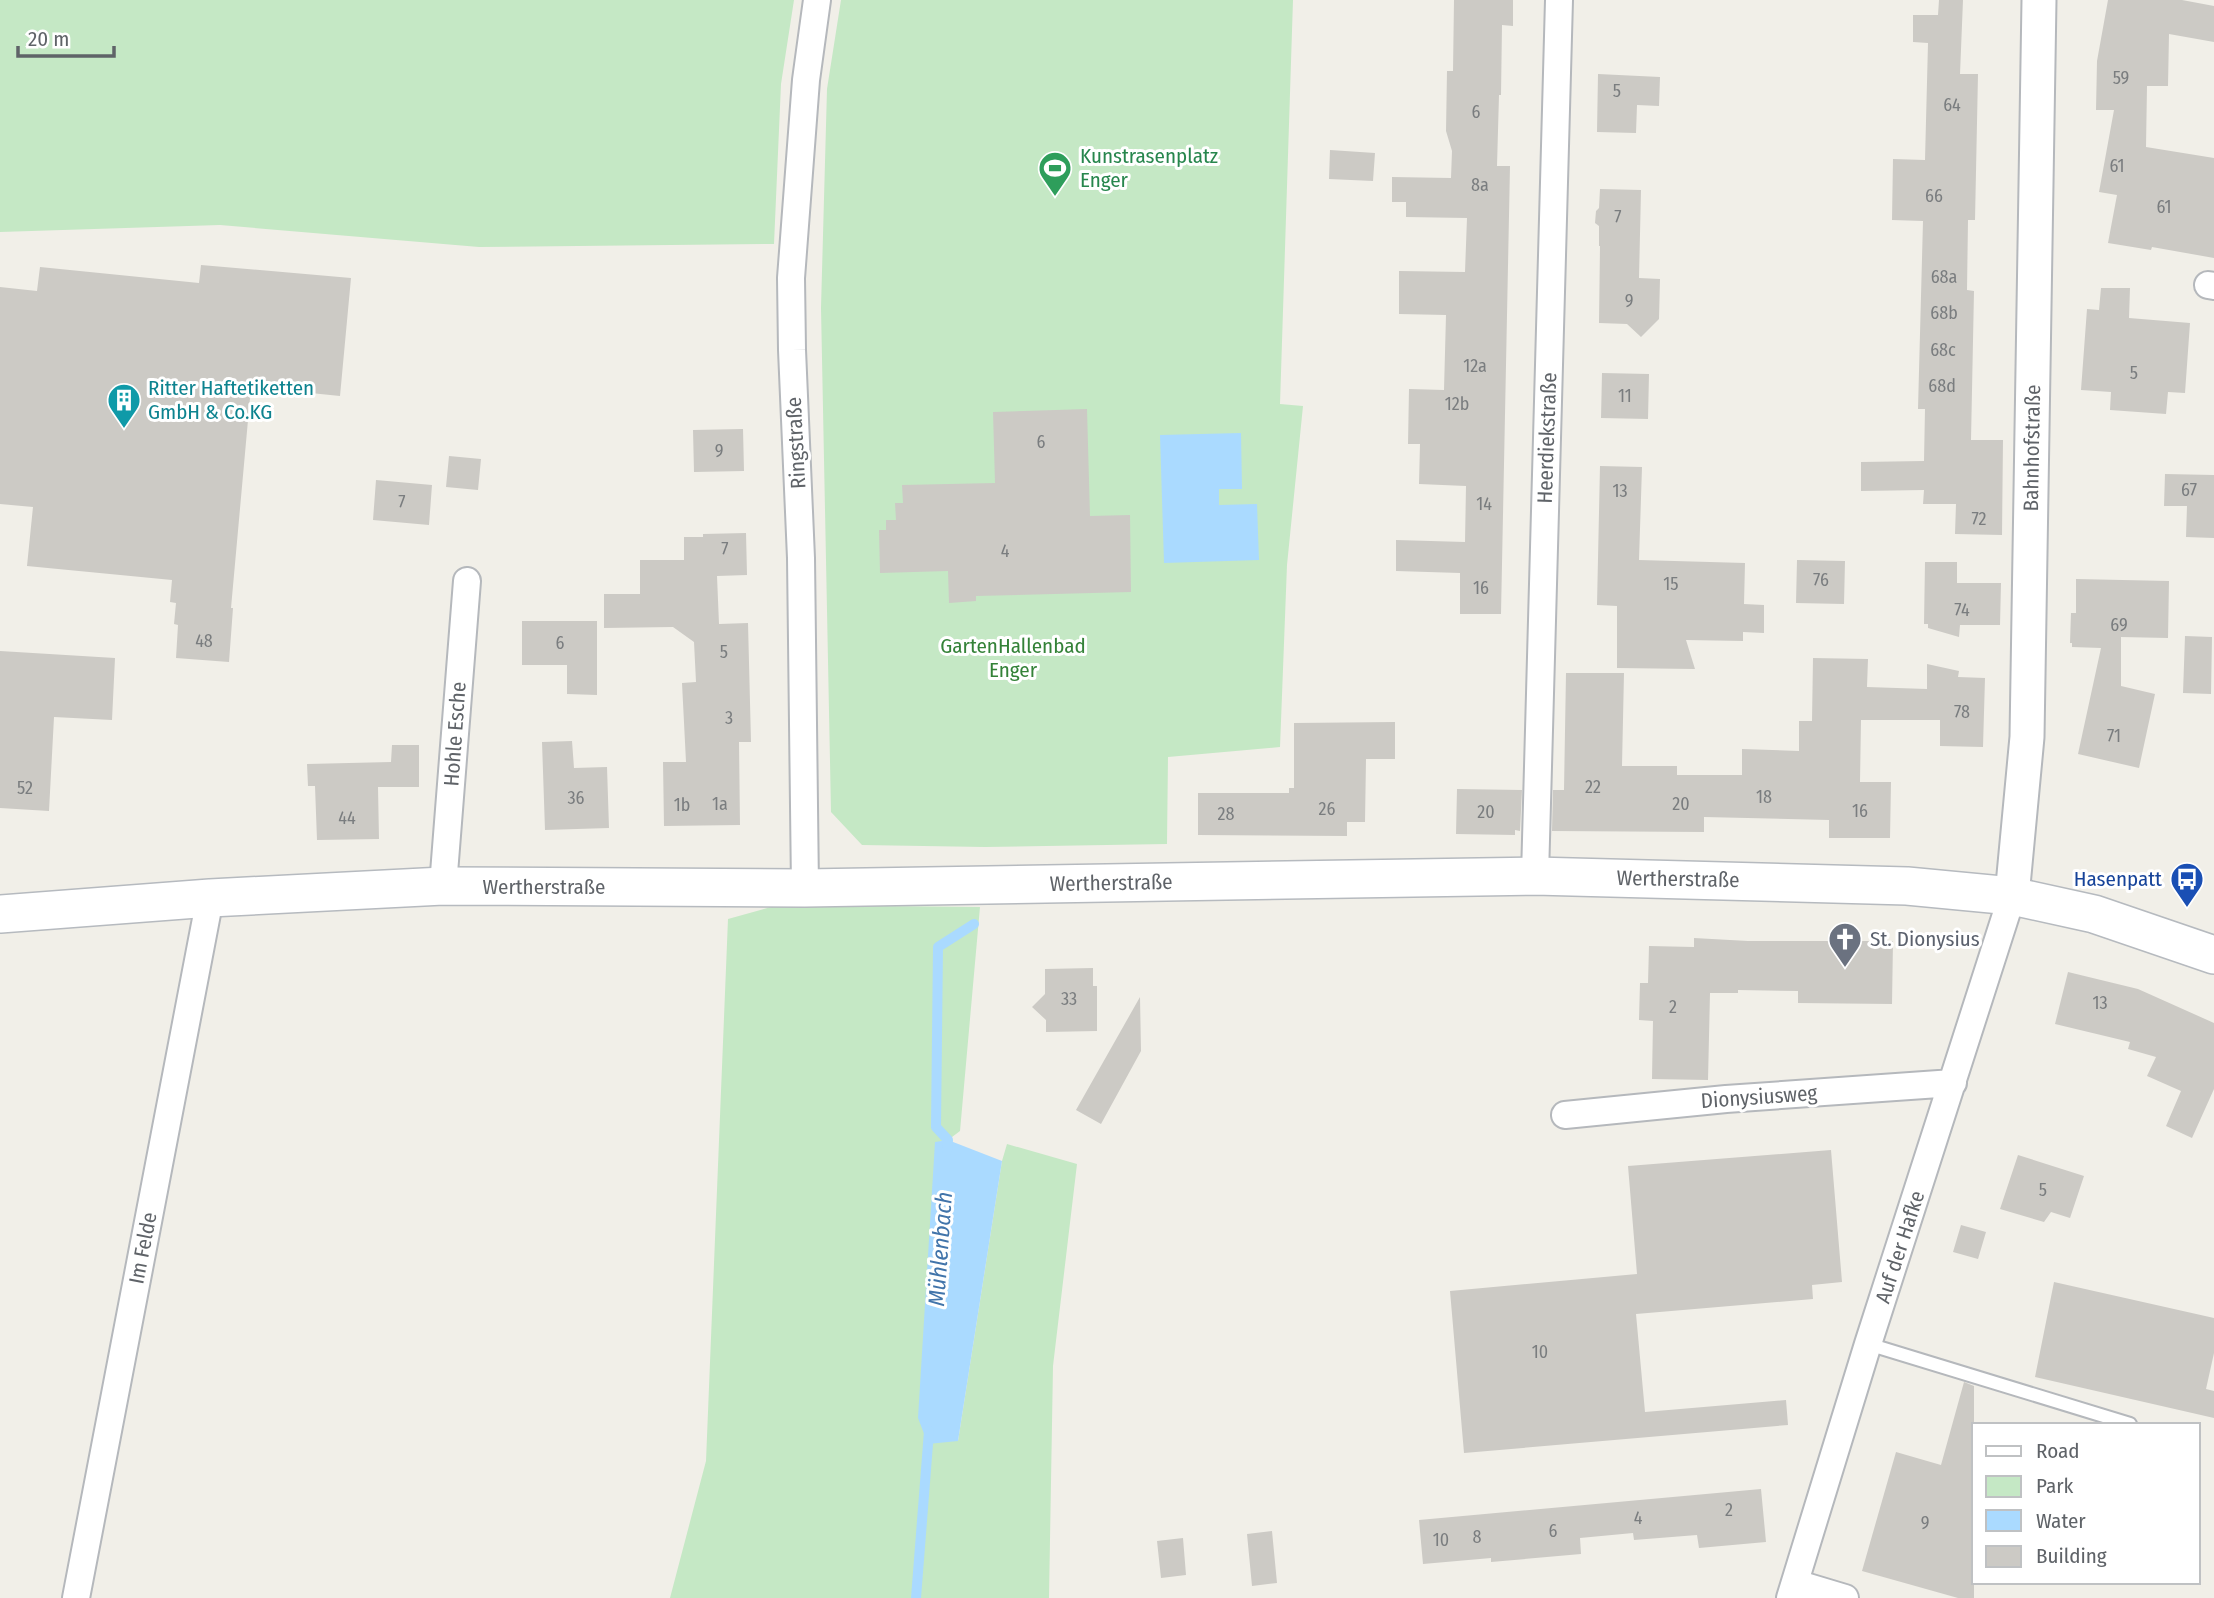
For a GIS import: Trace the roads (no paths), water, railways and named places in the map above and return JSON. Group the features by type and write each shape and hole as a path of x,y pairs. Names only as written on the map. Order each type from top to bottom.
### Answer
{"main road":[{"name":"Wertherstraße","path":"0,914 210,898 443,886 805,888 1535,876 1907,886 2012,896 2094,914 2214,955"}],"street":[{"name":"Ringstraße","path":"805,888 801,550 792,349 792,278 806,80 817,0"},
{"name":"Heerdiekstraße","path":"1535,876 1559,0"},
{"name":"Bahnhofstraße","path":"2012,896 2027,737 2039,0"},
{"name":"Hohle Esche","path":"443,886 467,581"},
{"name":"Auf der Hafke","path":"1793,1590 1868,1344 2012,896"},
{"name":"Im Felde","path":"76,1598 210,898"},
{"name":"Dionysiusweg","path":"1565,1115 1726,1099 1953,1083"},
{"path":"1793,1590 1844,1598"}],"lane":[{"path":"1868,1344 2127,1423"}],"water":[{"path":"1241,433 1242,489 1219,489 1219,505 1257,504 1259,560 1164,563 1160,435"},
{"path":"948,1140 1002,1161 958,1441 928,1444 918,1418 935,1142"}],"waterway":[{"name":"Mühlenbach","path":"947,1151 948,1140 936,1127 938,947 974,924"},
{"name":"Mühlenbach","path":"916,1598 929,1431"}],"place":[{"name":"Kunstrasenplatz Enger","path":"1055,198"},
{"name":"Ritter Haftetiketten GmbH & Co.KG","path":"124,430"},
{"name":"Hasenpatt","path":"2187,909"},
{"name":"St. Dionysius","path":"1845,969"}],"park label":[{"name":"GartenHallenbad Enger","path":"1013,658"}]}
